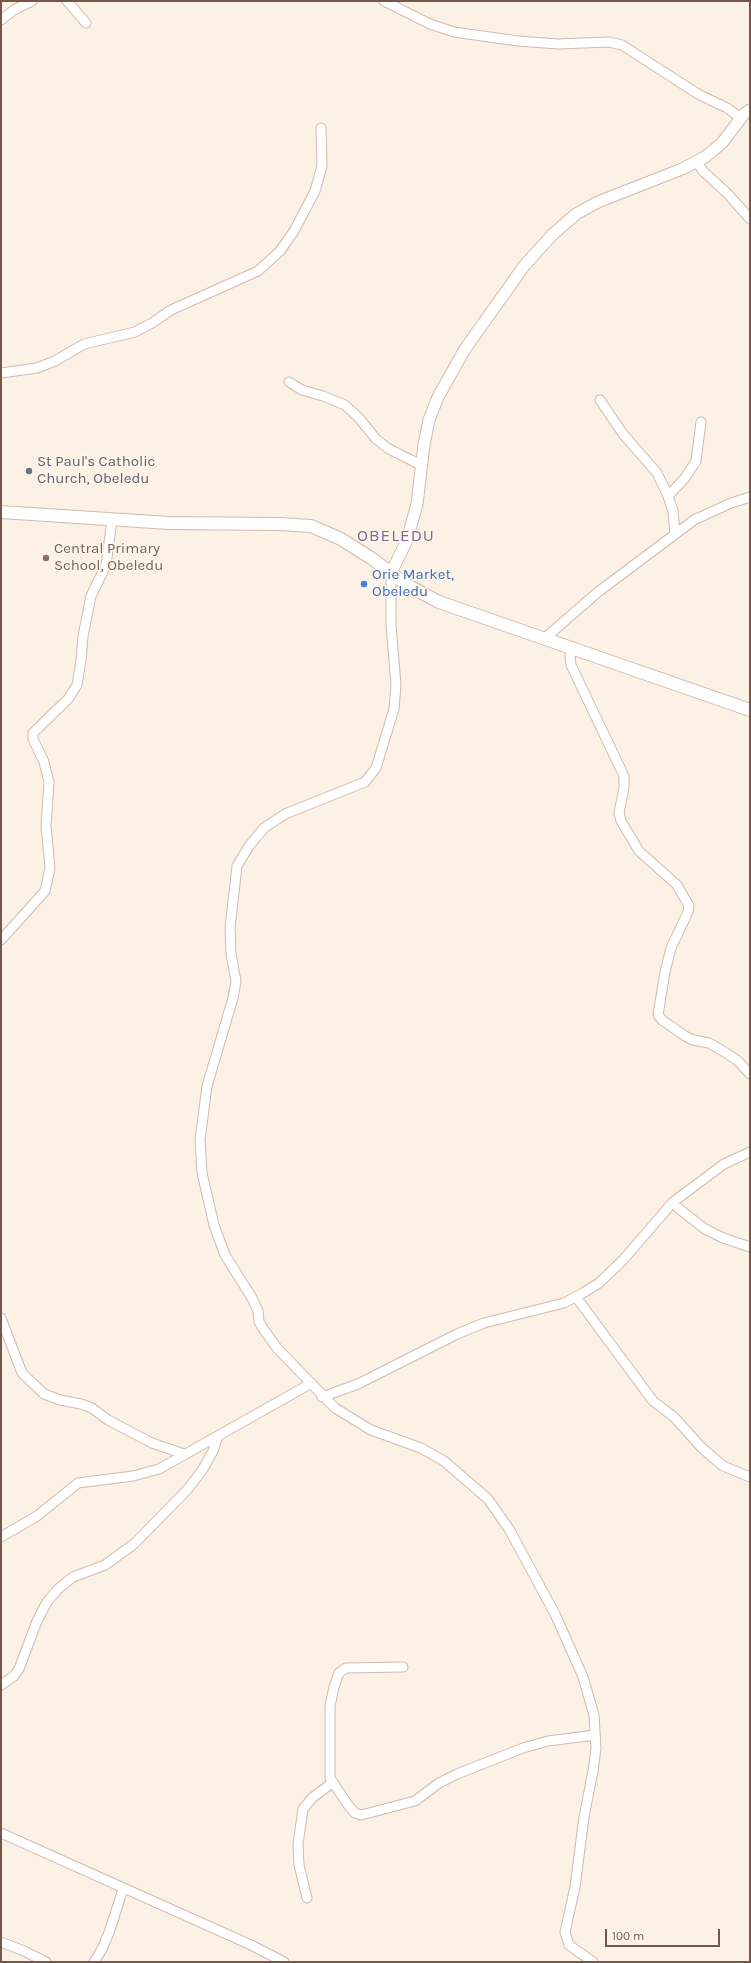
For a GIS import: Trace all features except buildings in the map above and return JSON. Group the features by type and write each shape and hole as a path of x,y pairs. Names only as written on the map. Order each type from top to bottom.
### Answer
{"main road":[{"path":"1,512 112,520 311,526 341,539 371,558 407,585 439,602 750,710"}],"street":[{"path":"1,20 14,10 32,1"},
{"path":"67,1 86,23"},
{"path":"384,1 430,24 454,32 518,41 558,44 609,42 622,45 698,94 727,108 741,118"},
{"path":"593,1962 569,1945 565,1932 575,1888 584,1816 593,1771 596,1748 594,1715 583,1678 555,1614 509,1529 488,1499 444,1461 421,1448 371,1430 335,1408 310,1384 264,1330 252,1298 226,1256 214,1226 202,1173 200,1140 207,1086 233,998 236,981 231,954 230,928 237,866 249,846 264,828 285,814 365,782 376,768 394,709 396,685 391,619 391,573 407,540 417,504 421,465 429,420 438,396 461,356 524,266 552,235 576,214 598,202 697,162 722,143 741,118 750,110"},
{"path":"1,373 37,368 55,361 84,344 135,332 152,324 171,310 258,271 280,251 294,231 315,191 322,166 321,128"},
{"path":"697,162 703,171 728,194 750,219"},
{"path":"289,382 302,390 323,396 345,405 359,418 376,439 389,449 421,465"},
{"path":"600,400 622,434 657,473 668,496 673,511 675,534"},
{"path":"668,496 685,478 696,461 701,422"},
{"path":"545,638 598,592 694,520 731,502 750,497"},
{"path":"1,940 45,891 50,868 46,826 49,782 44,762 33,739 33,733 68,699 77,685 82,660 83,636 91,596 106,565 112,520"},
{"path":"572,648 570,656 571,665 624,776 624,788 619,813 621,821 639,851 677,885 689,906 688,912 671,948 665,972 658,1015 662,1020 685,1036 693,1040 709,1044 723,1051 738,1061 750,1074"},
{"path":"322,1397 358,1384 458,1334 484,1324 564,1303 576,1297 599,1283 614,1269 673,1202 724,1164 750,1152"},
{"path":"678,1208 705,1229 723,1238 750,1247"},
{"path":"576,1297 653,1401 674,1417 702,1448 723,1466 750,1477"},
{"path":"1,1318 22,1373 44,1394 60,1400 81,1404 152,1443 184,1454"},
{"path":"1,1537 37,1516 78,1483 132,1476 159,1469 174,1462 184,1454 310,1384"},
{"path":"1,1685 14,1676 19,1669 37,1621 47,1602 58,1588 73,1577 105,1565 134,1544 195,1479 213,1451 218,1436"},
{"path":"403,1667 354,1667 346,1668 339,1673 330,1706 330,1773 332,1783 355,1813 360,1815 415,1801 439,1783 457,1774 523,1748 548,1741 595,1735"},
{"path":"307,1898 299,1865 298,1844 303,1809 312,1798 332,1783"},
{"path":"1,1833 26,1843 123,1889 251,1945 284,1962"},
{"path":"94,1962 102,1949 110,1930 123,1889"},
{"path":"1,1942 24,1950 46,1962"}],"place":[{"name":"St Paul's Catholic Church, Obeledu","path":"29,471"},
{"name":"Central Primary School, Obeledu","path":"46,558"},
{"name":"Orie Market, Obeledu","path":"364,584"}],"district":[{"name":"OBELEDU","path":"396,536"}]}
